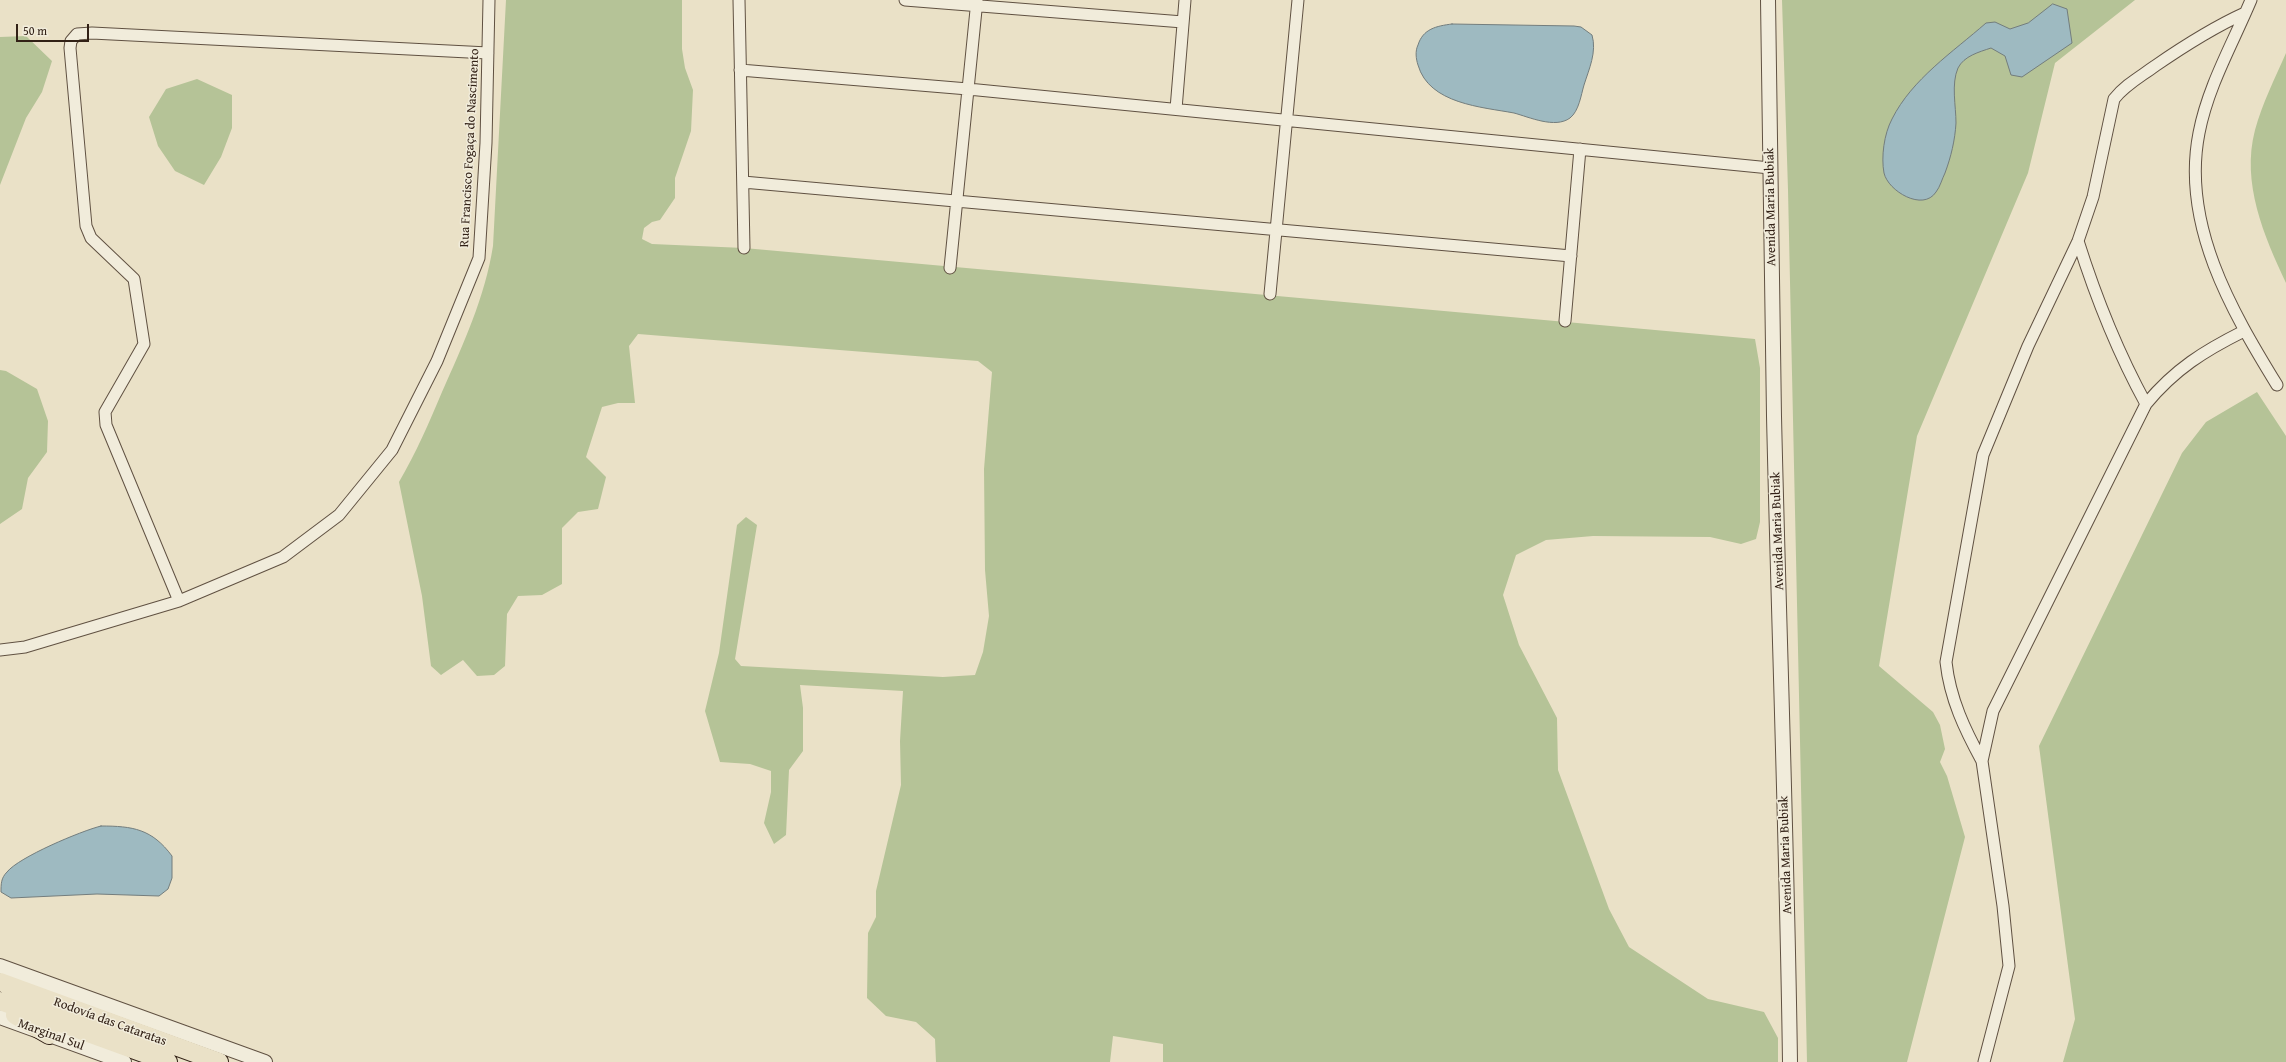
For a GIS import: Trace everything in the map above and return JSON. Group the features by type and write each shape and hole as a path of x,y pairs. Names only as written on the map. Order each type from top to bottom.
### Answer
{"highway":[{"name":"Rodovía das Cataratas","path":"0,982 219,1062"},
{"name":"Rodovía das Cataratas","path":"0,1001 168,1062"},
{"path":"0,1007 49,1035"}],"street":[{"name":"Rua Francisco Fogaça do Nascimento","path":"0,650 25,647 179,601 283,557 339,515 392,450 438,361 479,258 486,143 489,0"},
{"path":"739,0 744,248"},
{"path":"905,0 977,3 1183,22"},
{"path":"1176,109 1185,0"},
{"path":"1270,294 1298,0"},
{"name":"Avenida Maria Bubiak","path":"1768,0 1782,753 1787,858 1790,1062"},
{"path":"2251,0 2210,95 2199,132 2194,162 2197,200 2205,240 2211,260 2244,331 2277,385"},
{"path":"950,268 977,3"},
{"path":"1984,1062 2009,966 2003,906 1982,761 1955,704 1948,682 1946,662 1976,486 1983,455 2028,346 2078,241 2094,197 2114,99 2122,90 2180,48 2201,35 2245,13"},
{"path":"179,601 106,425 105,412 144,344 134,278 91,238 86,226 70,48 71,40 77,34 92,33 488,53"},
{"path":"740,70 968,89 1770,168"},
{"path":"1565,321 1580,149"},
{"path":"743,182 1571,256"},
{"path":"2078,241 2098,302 2114,342 2146,404"},
{"path":"1982,761 1992,711 2146,404 2163,384 2185,364 2209,348 2244,331"},
{"path":"0,966 265,1062"},
{"name":"Marginal Sul","path":"0,1017 124,1062"}],"green space":[{"path":"506,0 682,0 682,49 685,68 693,90 691,131 675,178 675,198 660,220 652,222 644,228 642,239 652,244 744,248 1755,339 1760,368 1760,522 1756,539 1741,544 1710,537 1593,536 1546,540 1516,555 1503,595 1519,645 1557,718 1558,770 1609,909 1629,947 1708,999 1764,1012 1778,1038 1778,1062 1163,1062 1163,1044 1113,1036 1110,1062 936,1062 935,1039 916,1022 886,1016 867,998 868,933 876,917 876,891 901,785 900,741 903,691 800,685 803,708 803,751 789,770 786,835 774,844 764,823 771,792 771,771 750,764 720,762 705,711 719,653 737,525 746,517 757,525 735,659 741,666 943,677 975,675 983,652 989,616 985,570 984,469 992,372 978,361 638,334 629,346 635,403 618,403 602,407 586,457 606,477 598,509 578,512 562,528 562,584 542,595 518,596 507,614 505,666 494,675 477,676 463,660 441,675 431,666 422,596 399,482 422,438 465,339 485,284 493,246"},
{"path":"1782,0 2135,0 2055,63 2028,173 1917,436 1879,666 1933,712 1940,725 1945,749 1940,762 1947,776 1965,837 1907,1062 1807,1062 1788,190"},
{"path":"26,36 52,61 42,92 26,118 0,185 0,37"},
{"path":"2286,53 2286,283 2270,247 2257,209 2251,170 2251,150 2261,111"},
{"path":"197,79 232,95 232,128 221,157 204,185 175,171 158,146 149,117 166,89"},
{"path":"0,370 6,371 37,389 48,421 47,452 28,478 22,509 0,524"},
{"path":"2257,392 2286,436 2286,1062 2063,1062 2075,1019 2039,746 2182,453 2206,422"}],"water":[{"path":"2053,4 2067,9 2072,43 2022,77 2011,75 2005,56 1991,48 1972,55 1964,60 1958,68 1955,81 1954,95 1956,123 1954,142 1939,188 1930,198 1923,200 1915,200 1899,192 1887,180 1884,173 1884,146 1889,125 1910,91 1934,67 1986,23 1995,22 2010,29 2028,23"},
{"path":"1452,24 1581,27 1592,35 1594,48 1592,60 1576,111 1570,118 1564,121 1542,121 1514,113 1458,101 1445,96 1433,88 1424,78 1418,65 1416,50 1423,35 1431,29"},
{"path":"101,826 132,828 149,835 165,847 172,856 172,878 168,889 159,896 97,894 11,898 1,892 2,879 7,872 24,859 51,845"}]}
